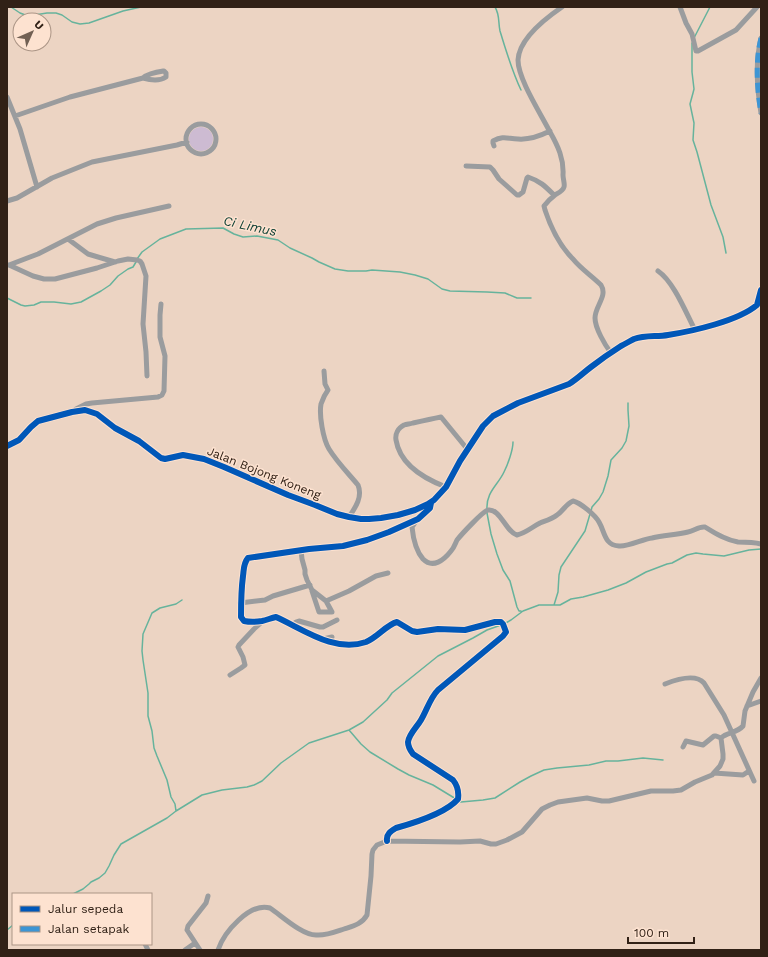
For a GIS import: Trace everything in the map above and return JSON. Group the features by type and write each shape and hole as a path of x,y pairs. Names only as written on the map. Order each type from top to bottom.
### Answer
{"street":[{"path":"562,7 548,17 531,34 525,42 518,59 521,74 528,91 560,150 564,168 563,190 554,195 544,207 548,219 563,247 572,259 603,288 603,296 595,315 595,319 603,340 611,353"},
{"path":"680,7 693,38 695,49 698,51 736,30 757,7"},
{"path":"761,38 757,79 758,99 761,113"},
{"path":"15,116 70,97 143,78"},
{"path":"7,97 20,129 37,187"},
{"path":"204,125 210,128 214,133 215,144 208,152 202,154 192,151 187,142 188,131 194,127 204,125"},
{"path":"494,146 493,141 499,138 508,137 524,139 537,137 550,131"},
{"path":"7,201 17,198 52,178 92,162 187,142"},
{"path":"466,166 490,167 499,179 517,195 520,195 523,192 528,177 546,187 554,195"},
{"path":"8,265 38,254 97,224 116,218 169,206"},
{"path":"68,239 88,254 115,262"},
{"path":"8,265 33,276 44,279 55,279 128,259 138,260 142,264 146,276 143,324 147,376"},
{"path":"658,271 669,282 695,330"},
{"path":"468,450 441,417 403,425 398,430 396,437 397,446 402,456 411,466 418,473 446,487 460,461 468,450 483,426 492,416 518,403 569,384 599,361 634,339 695,330 714,325 741,314 756,306 761,290"},
{"path":"72,412 86,404 158,397 163,393 165,356 160,337 160,315 162,304"},
{"path":"324,371 325,384 328,390 321,405 321,415 325,438 328,447 358,485 360,493 356,505 349,517"},
{"name":"Jalan Bojong Koneng","path":"7,446 19,440 38,421 85,410 93,413 139,441 161,458 165,459 183,454 204,459 224,466 288,495 337,514 349,517 369,519 381,518 415,510 431,503 446,487"},
{"path":"431,503 430,508 412,527 416,546 420,554 430,564 441,561 449,554 458,538 486,511 490,510 498,514 512,532 517,535 558,515 568,504 573,501 586,508 596,518 601,525 605,538 614,545 620,546 651,538 683,534 703,526 727,539 739,542 761,544"},
{"path":"263,621 251,622 244,621 241,618 240,591 245,561 248,558 301,550 343,546 367,540 418,519"},
{"path":"301,550 306,576 319,612 332,612 326,601 311,588"},
{"path":"326,601 349,591 376,576 388,573"},
{"path":"240,604 265,600 287,592 311,588"},
{"path":"230,675 245,665 242,654 238,648 239,645 263,621 270,618 276,617 320,639 350,645 368,641 377,636 390,625 398,622 412,631 417,632 438,629 466,630 492,622 500,622 504,625 506,633 503,636 438,690 408,741 408,745 413,754 453,780 458,790 458,799 448,807 423,819 396,828 388,835 386,838 387,841"},
{"path":"292,625 299,621 323,627 337,620"},
{"path":"320,639 332,637"},
{"path":"665,684 674,680 685,678 698,678 701,680 717,702 724,715 754,781"},
{"path":"721,738 743,726 745,711 761,678"},
{"path":"747,706 761,701"},
{"path":"683,747 685,742 688,740 703,745 714,736 721,738"},
{"path":"218,950 223,939 239,921 253,910 264,907 270,908 305,933 315,936 356,926 365,919 367,915 372,854 377,845 387,841 480,841 496,844 522,832 542,809 550,804 587,798 602,802 654,791 677,791 714,773 720,766 724,754 721,738"},
{"path":"714,773 731,773 742,775 749,771"},
{"path":"200,950 186,929 206,903 208,896"},
{"path":"185,950 195,943"}],"shaded area":[{"path":"201,127 209,131 213,139 209,147 201,151 193,147 189,139 193,131"}],"waterway":[{"path":"11,7 28,16 56,13 72,22 80,24 89,23 123,11 141,7"},
{"path":"495,7 498,13 500,31 521,90"},
{"path":"694,38 710,7"},
{"path":"692,43 692,72 694,89 690,104 694,123 693,140 711,205 723,237 726,253"},
{"name":"Ci Limus","path":"137,259 142,252 160,239 186,229 223,228 243,237 257,236 278,240 290,248 335,269 348,271 372,270 400,272 428,279 442,289 450,291 505,293 517,298 531,298"},
{"name":"Ci Limus","path":"7,298 25,306 34,305 41,302 71,304 81,302 110,285 118,276 133,267 136,262"},
{"path":"591,511 592,507 603,492 611,460 626,441 629,426 628,403"},
{"path":"487,509 488,498 502,477 511,453 513,442"},
{"path":"487,513 497,554 503,570 510,581 517,607 519,611 521,611"},
{"path":"554,605 558,592 561,567 585,531 590,514"},
{"path":"504,624 523,611 539,605 560,605 571,599 608,590 626,583 646,572 672,563 687,555 696,553 724,556 749,550 761,549"},
{"path":"176,811 167,780 154,748 148,716 148,693 142,651 143,634 152,613 160,608 176,604 182,600"},
{"path":"75,893 105,873 121,844 167,818 202,795 222,790 247,787 262,781 281,763 309,743 349,730 363,722 387,700 392,693 438,656 487,630 501,625"},
{"path":"349,730 370,752 398,769 433,785 456,799"},
{"path":"459,801 495,798 520,782 544,770 589,765 606,761 643,758 663,760"},
{"path":"7,930 12,926"}],"marked path":[{"path":"761,38 757,76 761,113"}],"cycle path":[{"path":"7,446 19,440 38,421 85,410 97,414 115,428 139,441 161,458 165,459 183,455 204,459 288,495 337,514 349,517 369,519 398,515 415,510 434,500 446,487 460,461 483,426 493,416 518,403 569,384 605,356 634,339 690,331 739,316 757,305 761,290"},
{"path":"387,841 388,835 396,828 438,813 446,809 458,799 456,784 453,780 413,754 410,750 408,742 411,733 421,720 435,693 503,636 506,632 503,624 501,622 495,622 465,630 438,629 417,632 412,631 397,622 366,642 354,645 342,644 319,638 276,617 264,621 244,621 241,617 241,592 245,562 248,558 309,549 343,546 367,540 418,519 430,508 431,503"}]}
